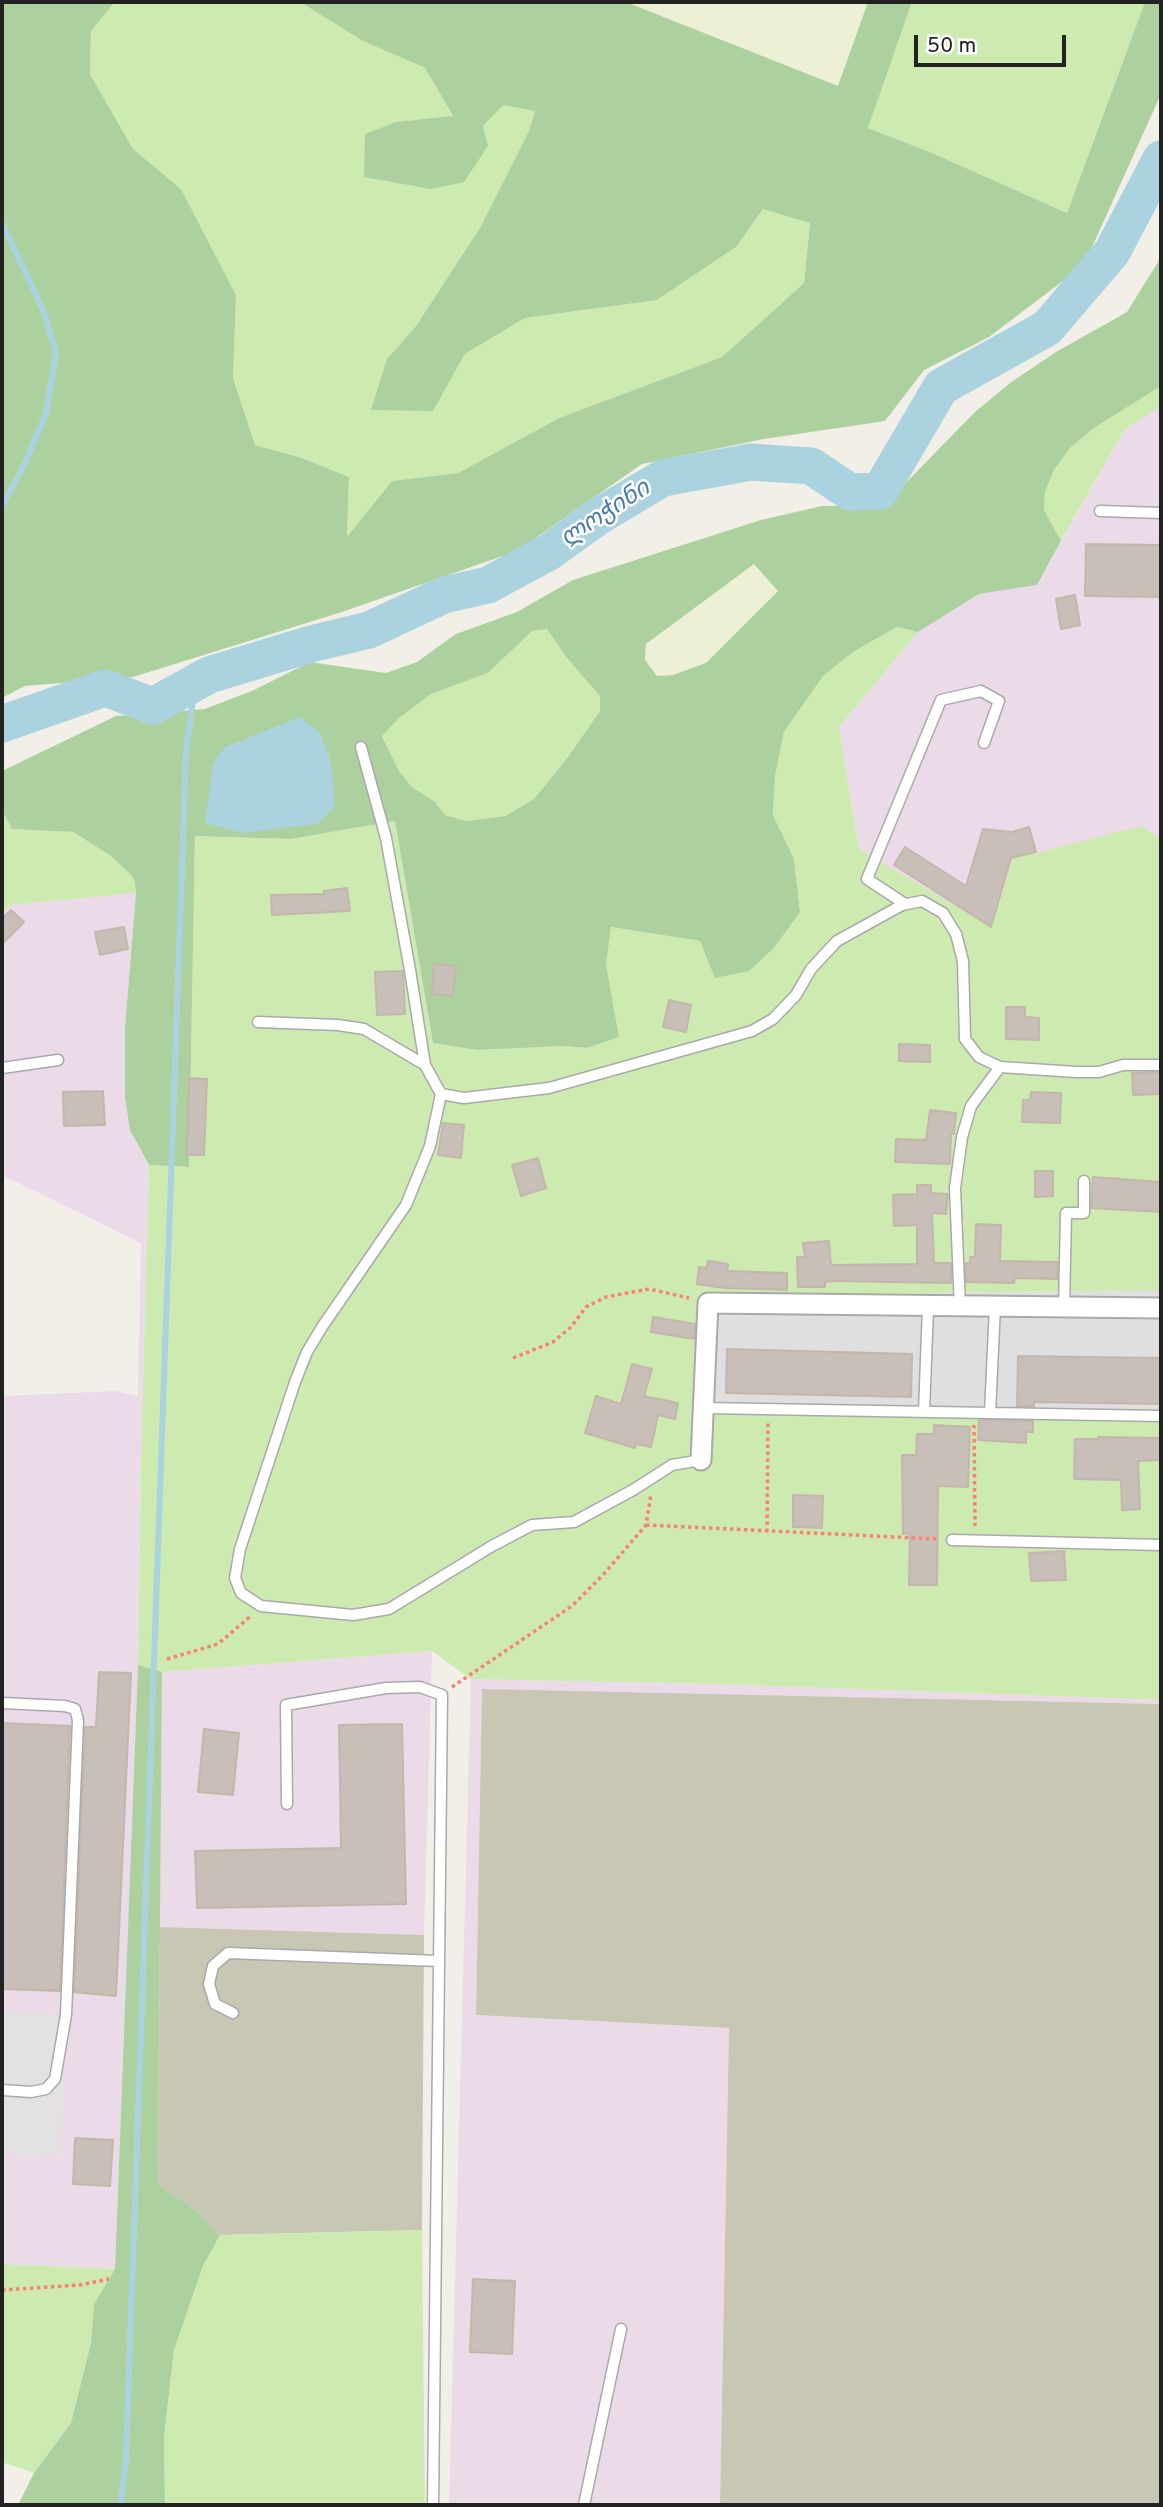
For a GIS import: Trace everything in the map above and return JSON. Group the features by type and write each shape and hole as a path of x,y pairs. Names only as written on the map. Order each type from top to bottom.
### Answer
{"street":[{"path":"701,1461 708,1303 1161,1308"}],"lane":[{"path":"1100,511 1161,513"},
{"path":"905,904 867,879 941,700 981,691 999,701 984,743"},
{"path":"361,747 386,838 425,1065 441,1094 430,1146 406,1205 307,1352 240,1549 235,1578 241,1593 261,1606 353,1615 389,1609 492,1546 532,1525 574,1522 592,1514 672,1465 701,1461"},
{"path":"441,1094 464,1098 548,1088 752,1031 773,1019 796,995 811,969 837,941 905,904 922,901 943,913 956,934 964,961 965,1039 979,1057 1000,1067 1087,1072 1099,1072 1123,1065 1161,1065"},
{"path":"258,1021 364,1029 425,1065"},
{"path":"2,1068 58,1060"},
{"path":"960,1307 955,1188 962,1137 971,1106 1000,1067"},
{"path":"1064,1308 1066,1213 1084,1213 1084,1181"},
{"path":"924,1412 928,1307"},
{"path":"990,1413 995,1307"},
{"path":"705,1408 1161,1416"},
{"path":"952,1540 1161,1545"},
{"path":"286,1804 286,1705 386,1688 420,1687 442,1695 433,2505"},
{"path":"2,1703 65,1706 75,1709 78,1720 66,2015 55,2079 46,2089 31,2092 2,2090"},
{"path":"233,2013 215,2004 209,1984 213,1966 228,1953 439,1961"},
{"path":"584,2505 621,2329"}],"path":[{"path":"513,1358 553,1342 571,1327 586,1307 606,1297 649,1289 708,1303"},
{"path":"767,1532 768,1409"},
{"path":"974,1412 975,1541"},
{"path":"442,1695 508,1647 572,1606 603,1575 646,1525 651,1479"},
{"path":"646,1525 952,1540"},
{"path":"167,1660 218,1644 261,1606"},
{"path":"2,2290 80,2285 108,2279"}],"shaded area":[{"path":"626,2 868,2 838,86"},
{"path":"1161,406 1161,839 1141,826 991,928 859,849 839,727 918,632 979,594 1037,585 1124,430"},
{"path":"754,563 778,591 706,664 673,675 657,676 645,660 646,645"},
{"path":"136,893 125,1027 130,1130 149,1165 138,1665 115,2269 2,2264 2,1396 116,1391 138,1396 141,1243 2,1175 2,913 9,905"},
{"path":"1161,1290 1161,1419 691,1414 703,1296"},
{"path":"432,1651 424,1935 160,1927 162,1672"},
{"path":"471,1679 718,1684 1161,1700 1161,1704 482,1690 476,2015 729,2028 720,2505 449,2505"},
{"path":"482,1689 1161,1704 1161,2505 720,2505 729,2028 476,2015"},
{"path":"160,1927 424,1935 422,2230 220,2235 197,2211 158,2184"},
{"path":"2,2012 66,2015 61,2155 2,2152"}],"green space":[{"path":"2,2 115,2 91,31 90,74 133,149 181,189 236,295 233,378 255,445 302,458 349,477 347,537 392,481 458,473 559,418 722,357 804,283 810,223 763,209 736,247 657,300 525,318 465,354 433,411 371,410 387,359 416,326 480,228 529,131 535,111 503,105 483,126 488,146 464,182 431,189 364,177 365,134 396,122 453,116 425,68 363,41 300,2 626,2 838,86 868,2 912,2 868,128 930,152 1067,213 1145,2 1161,2 1161,94 1084,265 989,337 924,370 885,421 764,439 642,464 517,551 342,612 133,677 25,686 2,698"},
{"path":"115,2 300,2 363,41 425,68 453,117 396,122 483,126 503,104 535,111 529,131 480,228 416,326 387,359 433,411 465,354 525,318 657,300 736,247 763,209 810,222 804,283 722,357 559,418 458,473 392,481 347,538 349,477 302,458 255,445 233,378 236,295 181,189 133,149 90,74 91,31"},
{"path":"912,2 1145,2 1067,213 930,152 868,128"},
{"path":"1158,262 1161,266 1161,386 1094,428 1070,448 1054,470 1045,492 1044,510 1061,541 1037,585 979,594 918,632 897,627 853,652 823,676 784,732 775,776 773,815 794,859 800,912 774,948 749,971 715,978 700,941 611,927 606,964 619,1037 587,1048 564,1046 477,1050 433,1043 395,821 291,839 195,836 189,1167 149,1165 130,1130 125,1097 125,1027 136,893 134,878 111,856 73,832 12,829 2,810 2,771 116,716 205,709 254,690 310,662 386,673 417,662 456,634 517,612 573,580 761,520 822,506 866,506 892,497 975,412 1010,383 1056,352 1127,312","holes":["754,564 778,591 706,663 673,675 657,676 645,660 646,644","547,629 567,658 600,696 600,711 534,799 505,816 466,821 445,815 435,802 412,787 399,771 382,736 399,718 431,694 488,673 532,631"]},
{"path":"1161,386 1161,406 1124,430 1061,541 1044,510 1045,492 1054,470 1070,448 1094,428"},
{"path":"897,627 918,632 839,727 859,849 991,927 1013,859 1141,826 1161,839 1161,1290 704,1296 691,1414 1161,1419 1161,1700 718,1684 471,1679 432,1651 162,1672 138,1665 149,1165 189,1167 195,836 291,839 395,821 433,1043 477,1050 564,1046 587,1048 619,1037 606,964 610,927 700,941 749,971 774,948 800,912 794,859 773,815 775,776 784,732 823,676 853,652"},
{"path":"547,629 567,658 601,696 600,712 534,799 505,816 466,821 445,815 435,802 412,787 399,771 382,735 399,718 431,694 488,673 532,631"},
{"path":"2,810 12,829 73,832 111,856 134,878 136,893 10,905 2,913"},
{"path":"138,1665 162,1672 158,2184 197,2211 220,2235 203,2266 174,2350 164,2437 165,2505 18,2505 34,2473 71,2423 91,2343 94,2304 115,2269"},
{"path":"422,2230 425,2505 165,2505 164,2437 174,2350 203,2266 220,2235"},
{"path":"2,2264 115,2269 94,2304 91,2343 71,2423 34,2473 2,2462"}],"water":[{"path":"300,717 320,733 331,762 335,807 317,824 243,833 205,823 213,764 225,747"}],"building":[{"path":"1086,544 1161,545 1161,597 1085,596"},
{"path":"1075,595 1080,625 1061,629 1056,599"},
{"path":"1029,827 1036,852 1011,858 991,927 894,865 905,847 966,886 983,829 1012,832"},
{"path":"347,888 350,911 272,915 271,895 324,894 324,891"},
{"path":"11,910 24,922 2,944 2,919"},
{"path":"124,927 128,949 100,955 95,932"},
{"path":"434,964 456,966 453,996 432,994"},
{"path":"403,971 405,1014 377,1015 375,972"},
{"path":"669,1000 691,1005 686,1032 663,1027"},
{"path":"1006,1007 1025,1007 1025,1017 1039,1018 1039,1040 1006,1039"},
{"path":"899,1044 930,1045 930,1062 899,1061"},
{"path":"1161,1072 1161,1094 1133,1095 1132,1073"},
{"path":"189,1078 207,1079 204,1155 187,1155"},
{"path":"103,1091 105,1125 64,1126 63,1092"},
{"path":"1031,1092 1061,1093 1060,1123 1022,1122 1023,1100 1030,1100"},
{"path":"930,1110 956,1113 954,1134 951,1134 950,1164 895,1162 896,1139 926,1140"},
{"path":"443,1123 464,1125 461,1158 438,1155"},
{"path":"538,1158 546,1188 521,1196 512,1165"},
{"path":"1035,1171 1053,1171 1053,1196 1035,1197"},
{"path":"1093,1177 1161,1182 1161,1212 1091,1208"},
{"path":"917,1185 931,1185 931,1193 948,1194 946,1214 932,1213 934,1263 951,1263 951,1283 834,1281 825,1282 825,1287 798,1287 797,1257 805,1257 803,1243 829,1241 831,1265 917,1264 917,1225 894,1226 893,1195 917,1194"},
{"path":"976,1224 1001,1225 1000,1261 1058,1262 1057,1279 1015,1278 1014,1283 966,1282 966,1263 970,1263 970,1257 975,1257"},
{"path":"708,1261 728,1264 727,1271 787,1273 787,1290 724,1288 697,1284 699,1267 707,1268"},
{"path":"653,1317 695,1324 694,1339 651,1332"},
{"path":"727,1349 912,1354 911,1397 726,1393"},
{"path":"1018,1356 1161,1358 1161,1404 1034,1402 1034,1406 1017,1406"},
{"path":"632,1364 652,1369 644,1396 678,1403 675,1419 658,1415 651,1447 636,1444 635,1448 585,1433 596,1396 621,1404"},
{"path":"979,1420 1033,1421 1033,1432 1026,1432 1026,1443 978,1440"},
{"path":"934,1425 970,1427 968,1487 938,1486 937,1585 909,1585 910,1533 903,1534 902,1455 916,1455 917,1434 934,1434"},
{"path":"1161,1438 1161,1460 1138,1461 1140,1509 1122,1510 1121,1480 1074,1479 1075,1439"},
{"path":"793,1495 823,1496 822,1528 793,1527"},
{"path":"1064,1551 1066,1580 1031,1581 1029,1553"},
{"path":"99,1672 131,1673 116,1996 74,1992 85,1727 96,1727"},
{"path":"2,1723 70,1726 60,1991 2,1989"},
{"path":"402,1724 406,1904 197,1908 195,1851 341,1848 339,1725"},
{"path":"204,1729 239,1733 233,1795 198,1792"},
{"path":"75,2138 113,2140 110,2186 73,2184"},
{"path":"473,2279 515,2281 512,2354 470,2352"}],"waterway":[{"name":"ლოჭინი","path":"2,724 105,688 153,706 209,675 311,644 369,630 444,595 488,585 549,552 599,516 663,478 751,462 811,466 850,492 880,491 941,387 1047,328 1112,252 1161,159"},
{"path":"2,223 44,312 56,353 46,413 25,463 2,506"},
{"path":"121,2505 126,2457 186,752 193,699 209,675"}]}
